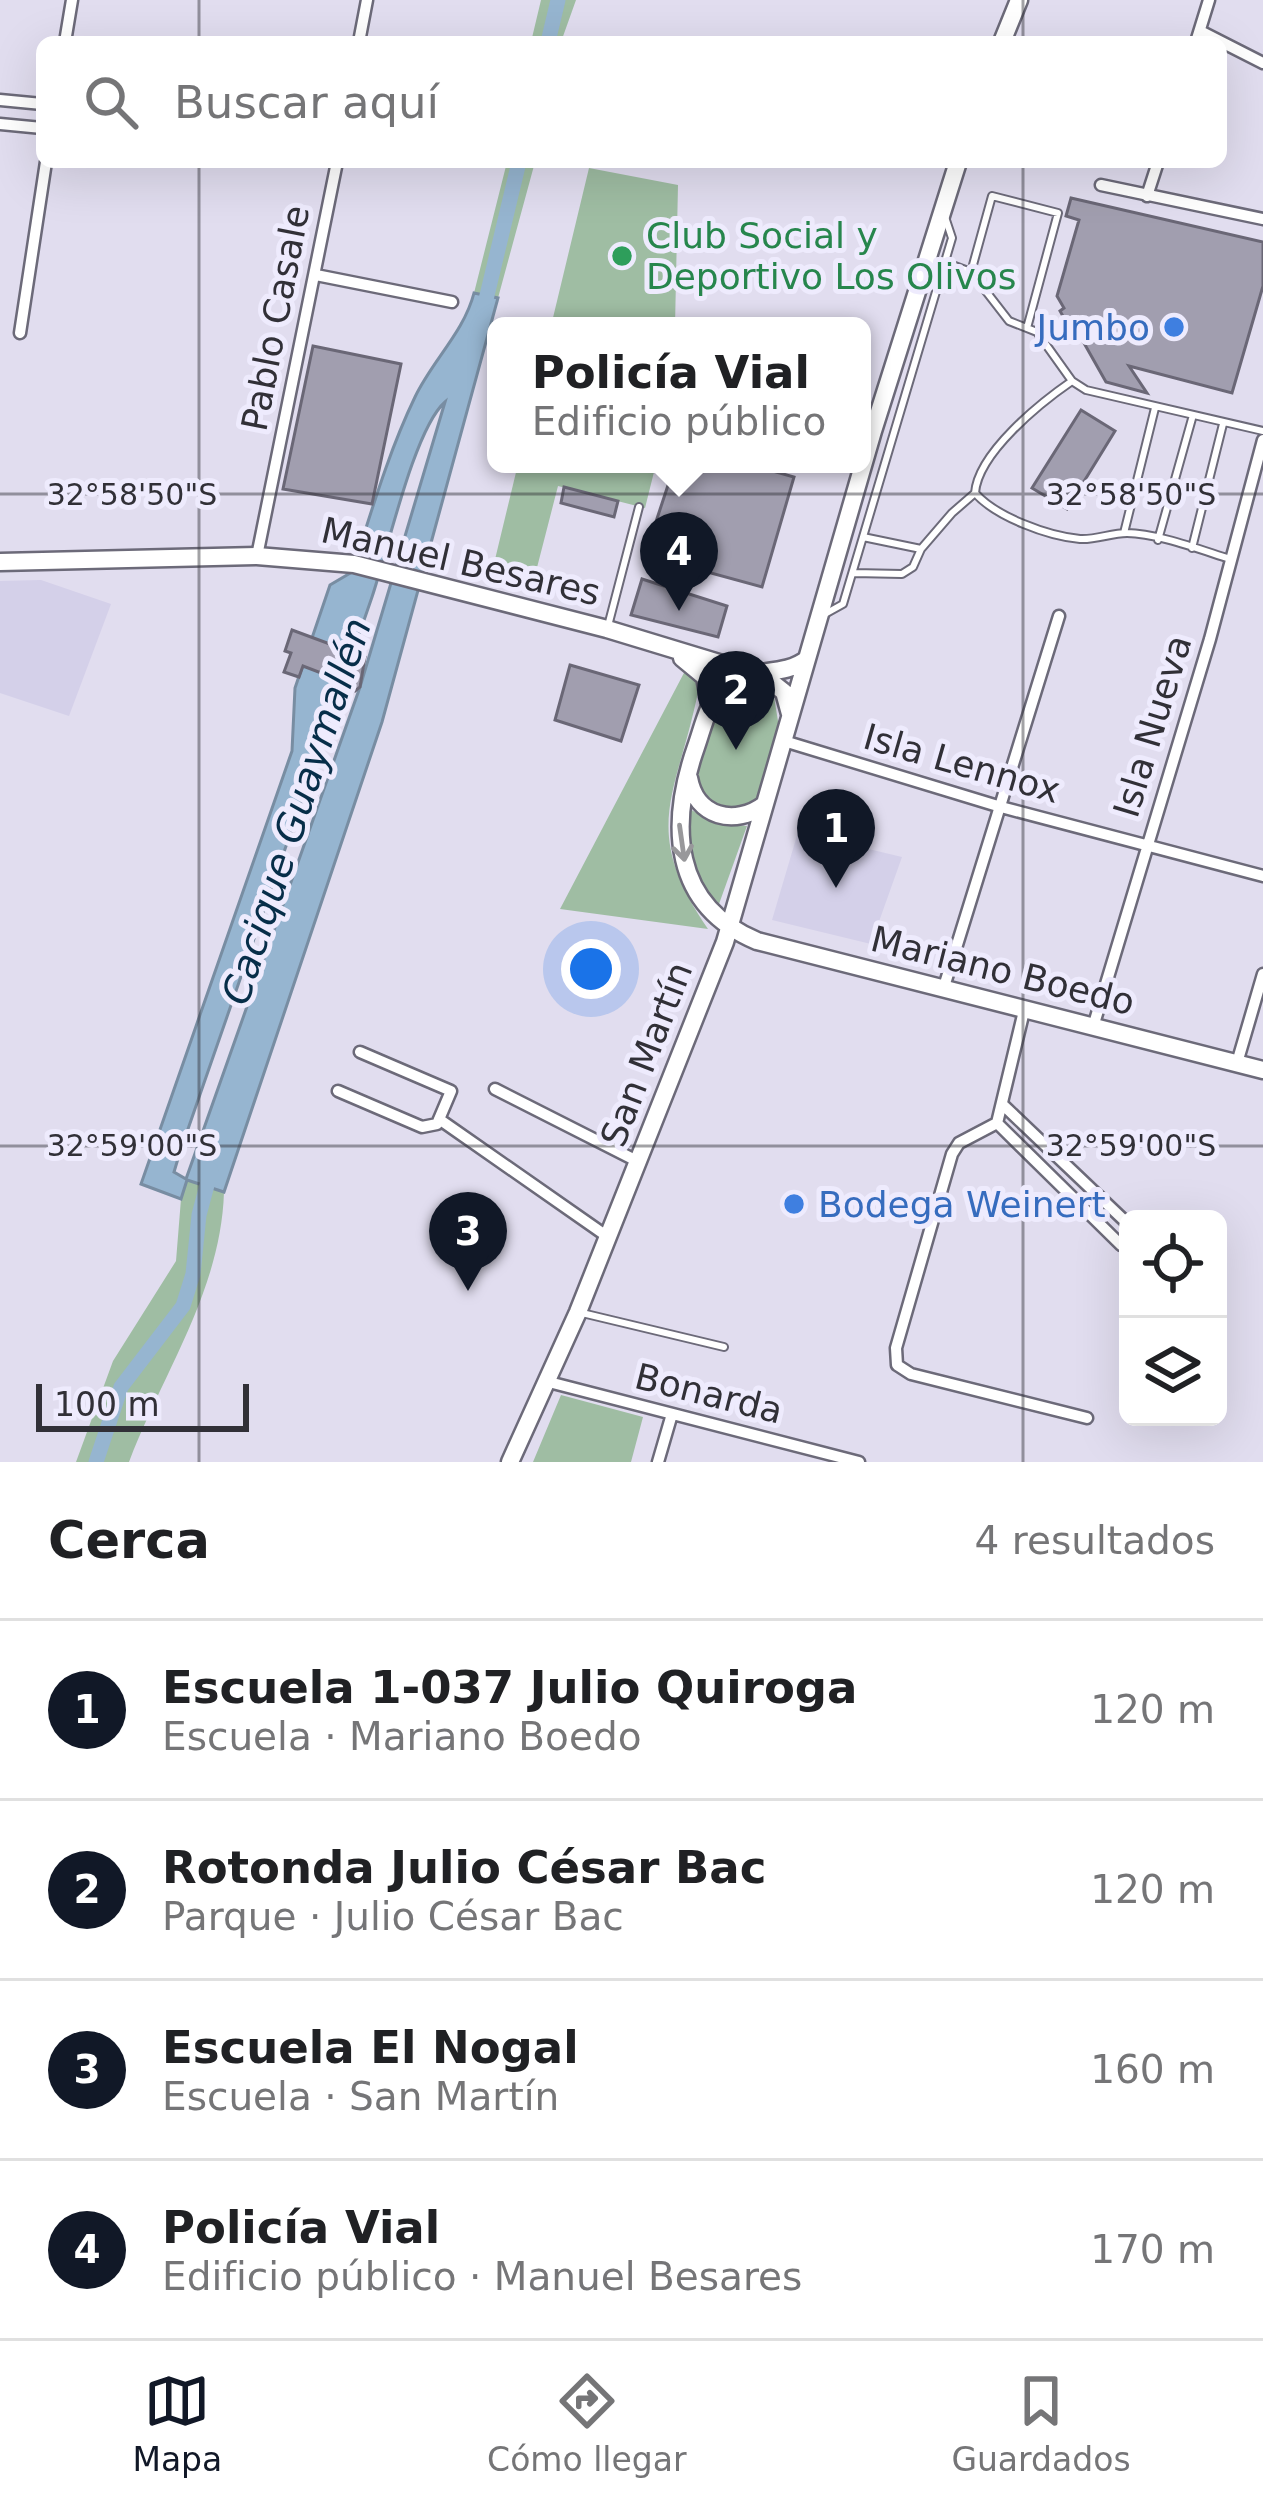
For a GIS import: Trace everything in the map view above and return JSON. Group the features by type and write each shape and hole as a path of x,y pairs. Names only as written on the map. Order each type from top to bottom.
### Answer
{"main road":[{"path":"1005,36 1018,0"},
{"name":"San Martín","path":"871,442 956,168"},
{"name":"San Martín","path":"510,1462 578,1312 729,929 862,473"},
{"name":"Manuel Besares","path":"0,562 257,556 354,564 607,629 756,674"},
{"path":"661,646 704,674 710,706"},
{"path":"729,929 702,898 682,856 680,813 690,764 710,706 725,686 756,674 790,670 808,658"},
{"path":"756,674 782,689 790,715"},
{"path":"690,764 692,792 712,812 740,817 765,804"},
{"name":"Mariano Boedo","path":"729,929 757,941 1263,1070"}],"street":[{"path":"66,36 72,0"},
{"path":"360,36 368,0"},
{"path":"1198,36 1209,0"},
{"path":"1227,49 1263,63"},
{"path":"0,100 36,103"},
{"path":"0,124 36,127"},
{"path":"20,333 45,168"},
{"name":"Pablo Casale","path":"257,556 336,168"},
{"path":"1147,196 1156,168"},
{"path":"1101,185 1263,220"},
{"path":"316,274 452,302"},
{"name":"Isla Nueva","path":"1093,1027 1263,440"},
{"path":"943,990 1059,616"},
{"name":"Isla Lennox","path":"784,741 1001,807 1263,876"},
{"path":"1238,1064 1263,974"},
{"path":"1024,1011 997,1123 959,1143 952,1154 896,1348 897,1365 911,1374 1087,1418"},
{"path":"338,1091 422,1126 440,1119 451,1091 360,1052"},
{"path":"495,1090 639,1162"},
{"path":"1002,1104 1119,1215"},
{"path":"440,1119 608,1237"},
{"path":"997,1123 1119,1243"},
{"name":"Bonarda","path":"545,1381 859,1462"},
{"path":"658,1462 672,1414"}],"lane":[{"path":"971,272 992,196 1058,213 1027,328"},
{"path":"822,616 843,604 952,238 943,209"},
{"path":"944,262 971,272 1009,321 1027,328 1051,348 1072,381 1086,390 1263,431"},
{"path":"852,573 902,574 913,567 921,549 975,494 976,481 1021,422 1072,381"},
{"path":"1124,532 1155,406"},
{"path":"1158,540 1193,415"},
{"path":"1192,548 1223,422"},
{"path":"975,494 1029,524 1076,539 1124,532 1231,559"},
{"path":"607,629 639,506"},
{"path":"863,537 921,549"},
{"path":"578,1312 724,1347"}],"shaded area":[{"path":"41,580 111,604 69,716 0,693 0,581"},
{"path":"798,832 902,857 871,944 772,920"}],"green space":[{"path":"541,0 576,0 563,36 532,36"},
{"path":"505,168 533,168 498,298 474,293"},
{"name":"Club Social y Deportivo Los Olivos","path":"589,168 678,185 675,317 553,317"},
{"path":"516,473 654,473 645,508 558,486 532,587 491,576"},
{"path":"685,671 695,680 698,692 674,786 669,837 674,864 708,929 560,909"},
{"path":"755,685 774,697 779,727 757,799 731,807 714,802 703,790 698,756 718,704 731,691"},
{"path":"688,808 715,823 747,826 719,904 696,873"},
{"path":"186,1180 224,1192 213,1263 202,1297 129,1462 76,1462 113,1361 176,1261"},
{"path":"561,1395 643,1417 631,1462 533,1462"}],"water":[{"path":"474,293 498,298 493,317 487,317 487,338 382,722 224,1192 187,1180 181,1199 141,1184 292,751 295,688 330,585 352,572 388,461 415,397 455,334","holes":["445,402 360,687 186,1179 174,1172 180,1152 372,597 412,464"]}],"building":[{"name":"Jumbo","path":"1071,198 1263,242 1263,286 1232,393 1129,366 1147,393 1106,382 1060,311 1064,308 1057,296 1079,220 1066,216"},
{"path":"313,346 401,364 372,504 283,489"},
{"path":"1081,410 1115,431 1067,509 1032,488"},
{"path":"672,473 794,477 762,587 645,555"},
{"path":"564,487 618,501 614,517 561,503"},
{"path":"642,579 727,606 718,637 631,615"},
{"path":"292,630 365,657 360,687 355,691 343,687 345,682 303,666 299,677 284,672"},
{"path":"570,665 639,685 621,741 555,720"}],"waterway":[{"name":"Cacique Guaymallén","path":"549,36 558,0"},
{"name":"Cacique Guaymallén","path":"483,312 518,168"},
{"name":"Cacique Guaymallén","path":"96,1462 121,1387 183,1306 211,1170"}],"place":[{"name":"Club Social y Deportivo Los Olivos","path":"622,256"},
{"name":"Jumbo","path":"1174,327"},
{"name":"Policía Vial","path":"679,611"},
{"name":"Rotonda Julio César Bac","path":"736,750"},
{"name":"Escuela 1-037 Julio Quiroga","path":"836,888"},
{"name":"Bodega Weinert","path":"794,1204"},
{"name":"Escuela El Nogal","path":"468,1291"}]}
